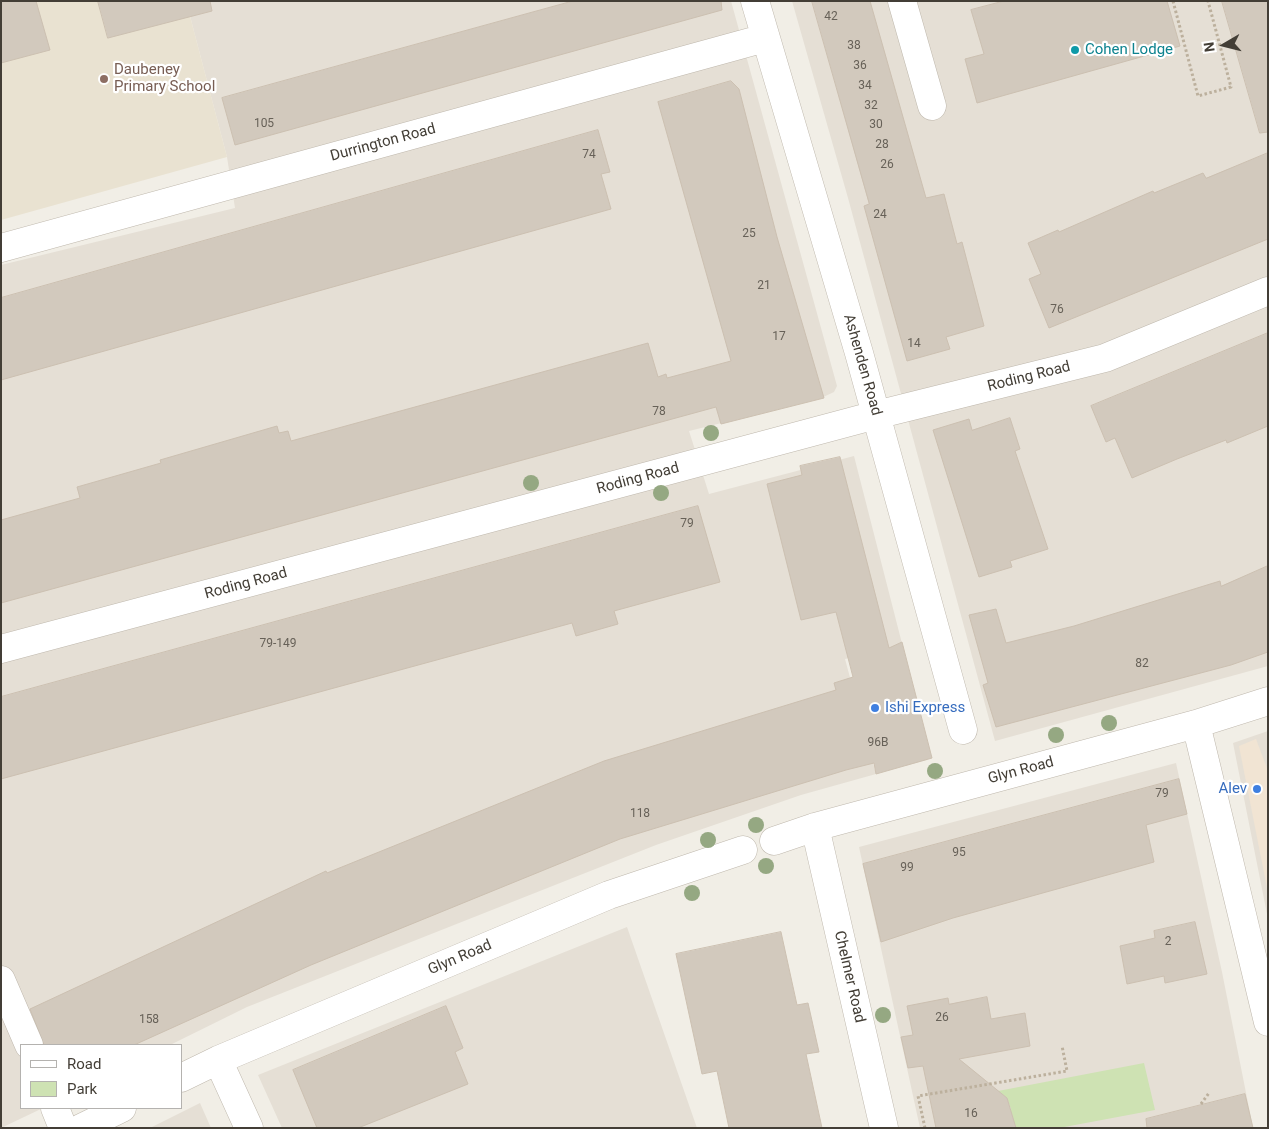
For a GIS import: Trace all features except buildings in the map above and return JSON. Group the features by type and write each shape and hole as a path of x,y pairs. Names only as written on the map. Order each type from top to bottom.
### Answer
{"street":[{"name":"Ashenden Road","path":"755,1 764,38 859,353 963,730"},
{"path":"902,1 932,106"},
{"name":"Durrington Road","path":"1,248 764,38"},
{"name":"Roding Road","path":"1,649 876,415 1105,358 1268,291"},
{"name":"Glyn Road","path":"774,842 816,827 1196,724 1268,701"},
{"path":"1196,724 1268,1022"},
{"name":"Chelmer Road","path":"816,827 884,1128"},
{"name":"Glyn Road","path":"182,1078 218,1060 609,895 743,850"},
{"path":"1,980 29,1044"},
{"path":"218,1060 249,1128"},
{"path":"55,1109 63,1128"},
{"path":"82,1128 120,1109"}],"path":[{"path":"1173,1 1198,96 1231,87 1208,1"},
{"path":"924,1128 918,1096 1067,1071 1062,1046"},
{"path":"1201,1104 1209,1093"}],"shaded area":[{"name":"Daubeney Primary School","path":"1,1 186,1 227,157 1,220"},
{"path":"186,1 731,1 837,386 834,392 819,399 689,431 709,494 854,456 930,753 927,760 905,766 872,653 845,659 876,774 801,795 656,845 247,1007 172,1044 20,1044 20,1109 41,1109 1,1128 1,265 235,208 227,157"},
{"path":"792,1 1268,1 1268,666 995,741 848,198"},
{"path":"1268,731 1268,919 1233,743"},
{"name":"Alev","path":"1256,739 1268,771 1268,893 1239,746"},
{"path":"1176,763 1222,972 1253,1128 920,1128 859,847"},
{"path":"627,927 697,1128 282,1128 258,1075"},
{"path":"200,1103 211,1128 150,1128"}],"green space":[{"path":"1144,1063 1155,1110 1059,1128 999,1128 1011,1109 1007,1098 998,1091"}],"place":[{"name":"Cohen Lodge","path":"1075,50"},
{"name":"Daubeney Primary School","path":"104,79"},
{"name":"Ishi Express","path":"875,708"},
{"name":"Alev","path":"1257,789"}]}
